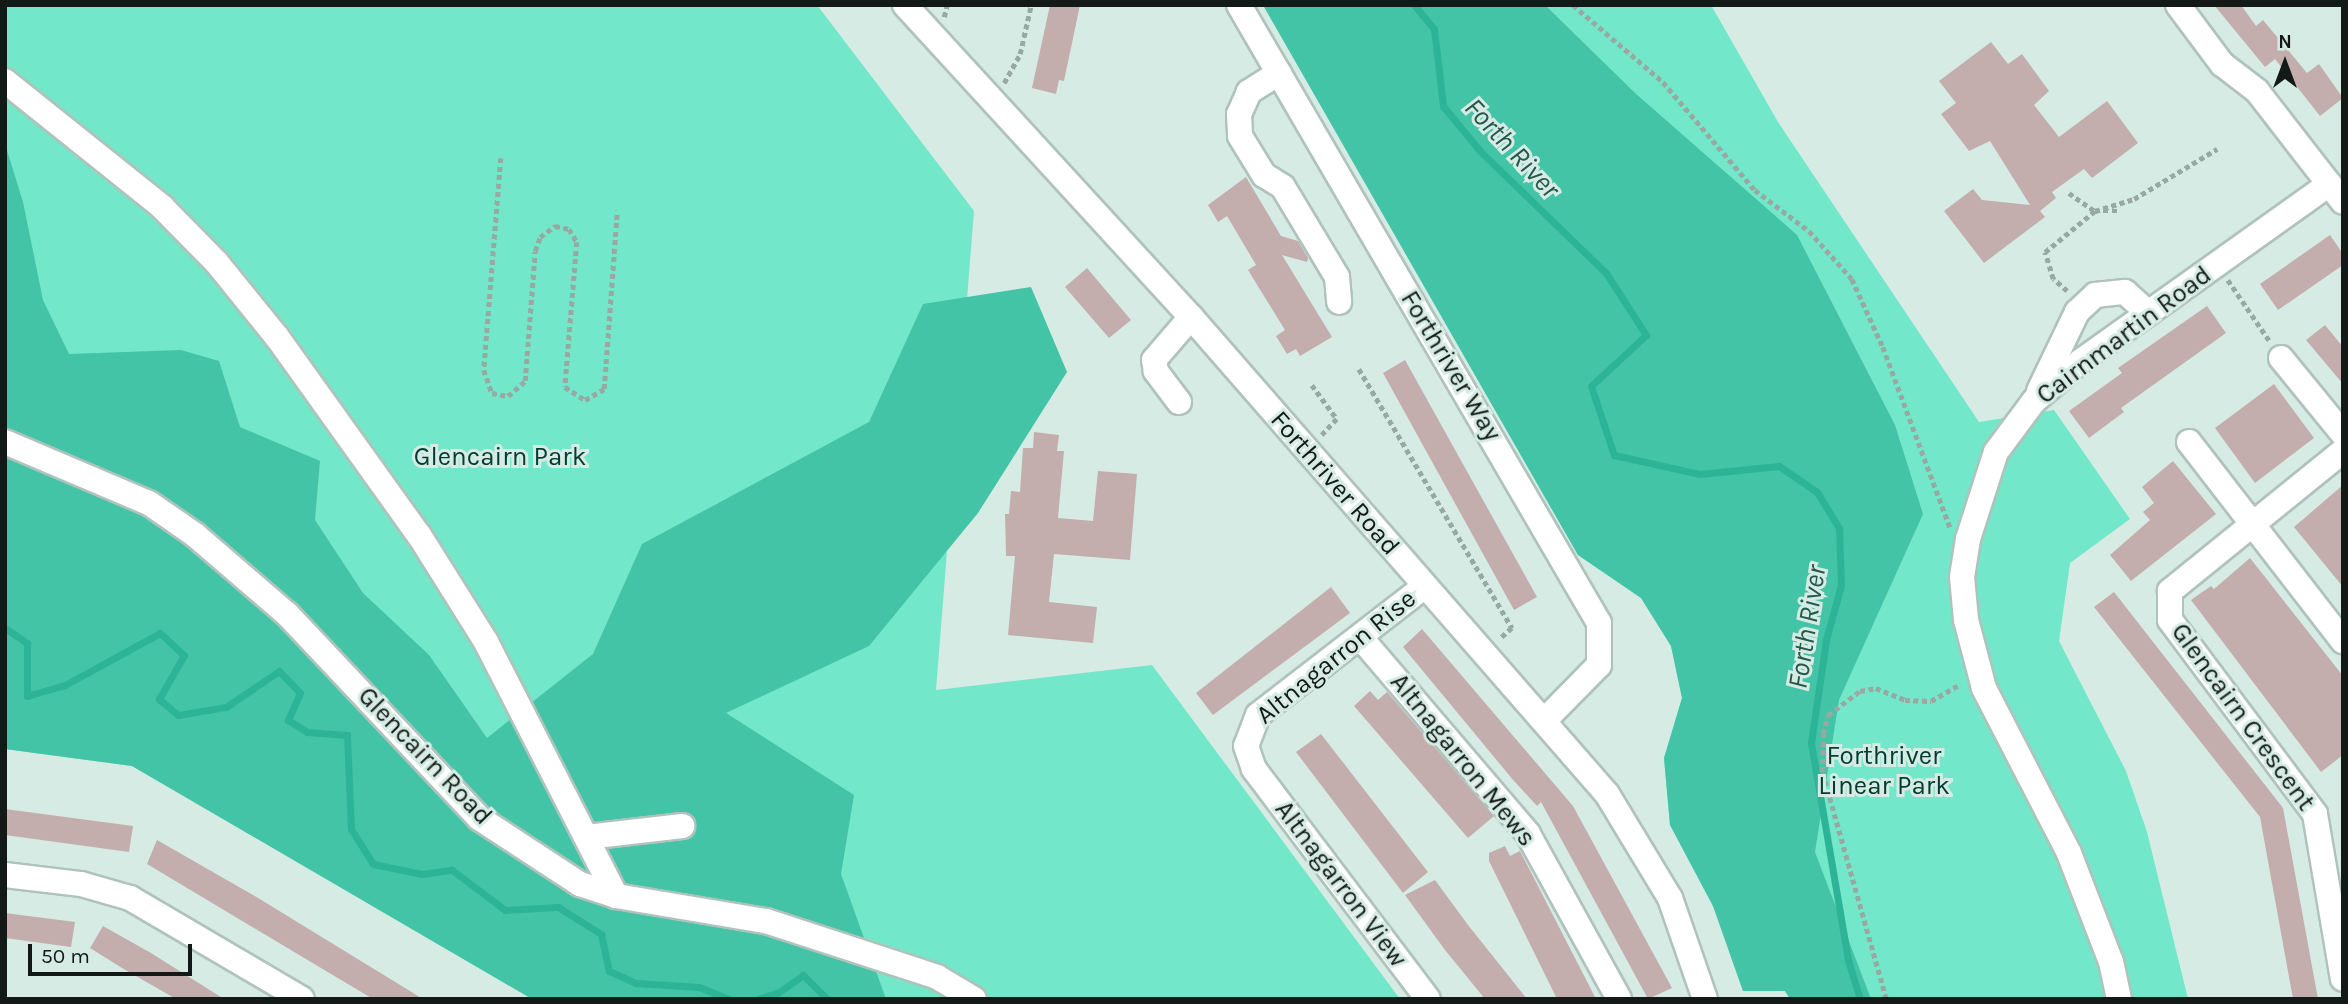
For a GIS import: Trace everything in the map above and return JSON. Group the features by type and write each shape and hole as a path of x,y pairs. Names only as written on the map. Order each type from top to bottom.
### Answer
{"street":[{"name":"Forthriver Road","path":"905,5 1191,317 1544,721 1636,835 1670,898 1705,999"},
{"name":"Forthriver Way","path":"1239,5 1600,623 1599,665 1544,721"},
{"path":"2178,5 2222,64 2257,91 2336,193"},
{"path":"1279,74 1249,92 1239,114 1240,136 1264,175 1283,187 1337,277 1339,302"},
{"path":"5,81 162,207 217,263 277,337 419,535 486,642 617,896"},
{"name":"Cairnmartin Road","path":"2119,999 2111,962 2069,853 1984,688 1966,620 1962,577 1982,488 1996,452 2034,401 2217,263 2336,193"},
{"path":"2034,401 2084,305 2095,295 2125,292 2148,313"},
{"path":"1179,402 1156,371 1154,360 1191,317"},
{"path":"2281,358 2343,434"},
{"name":"Glencairn Road","path":"5,442 149,503 195,535 287,614 479,818 580,884 617,896 766,920 937,977 974,999"},
{"path":"2189,442 2343,641"},
{"name":"Glencairn Crescent","path":"2343,451 2170,591 2170,620 2315,814 2343,979"},
{"name":"Altnagarron Rise","path":"1254,769 1246,746 1251,725 1424,586"},
{"name":"Altnagarron Mews","path":"1360,637 1528,834 1619,999"},
{"name":"Altnagarron View","path":"1254,769 1428,999"},
{"path":"587,837 682,827"},
{"path":"5,875 81,884 130,898 302,999"}],"path":[{"path":"994,103 1020,54 1031,5"},
{"path":"1573,5 1663,82 1755,190 1809,232 1852,279 1954,531"},
{"path":"2084,305 2053,279 2045,252 2095,211 2134,199 2217,149"},
{"path":"501,158 484,370 486,388 499,397 515,393 525,382 535,251 540,237 555,226 569,229 577,242 565,387 585,400 604,389 617,210"},
{"path":"2069,192 2095,211 2117,211"},
{"path":"2217,263 2281,358"},
{"path":"1359,369 1512,628 1484,652"},
{"path":"1307,452 1337,419 1312,385"},
{"path":"1886,999 1822,772 1823,734 1828,715 1860,691 1876,688 1905,700 1931,701 1966,678"}],"green space":[{"name":"Glencairn Park","path":"5,5 817,5 974,211 936,690 1152,665 1400,999 532,999 132,766 5,749"},
{"name":"Forthriver Linear Park","path":"1263,5 1711,5 1778,122 1979,422 2054,410 2130,519 2070,563 2059,641 2126,771 2147,832 2188,999 1790,999 1785,991 1743,991 1713,906 1670,825 1664,758 1682,698 1671,646 1641,598 1578,555"},
{"path":"1263,5 1545,5 1635,93 1797,235 1895,425 1923,514 1839,700 1815,852 1871,999 1790,999 1785,991 1743,991 1713,906 1670,825 1664,758 1682,698 1671,646 1641,598 1578,555"},
{"path":"5,144 23,202 43,300 69,354 181,350 219,361 240,427 320,461 315,520 363,593 429,655 487,738 593,654 642,544 869,422 923,304 1031,287 1067,372 978,513 869,646 726,713 854,795 841,874 886,999 532,999 132,766 5,749"}],"building":[{"path":"1050,5 1080,5 1064,81 1059,80 1056,94 1032,88"},
{"path":"2214,5 2241,5 2256,26 2263,20 2307,73 2319,64 2343,98 2320,116 2275,59 2265,67"},
{"path":"1991,42 2008,64 2022,54 2049,91 2034,105 2059,137 2107,101 2138,143 2092,178 2084,169 2052,192 2056,198 2040,211 2045,217 1984,263 1944,211 1973,189 1982,200 2030,205 1990,141 1969,151 1941,114 1956,103 1939,81"},
{"path":"1246,177 1281,236 1298,241 1308,258 1307,262 1282,255 1332,337 1300,356 1296,349 1287,354 1276,336 1285,330 1248,270 1256,265 1227,216 1218,222 1208,205"},
{"path":"2330,235 2343,254 2343,265 2278,310 2260,284"},
{"path":"1087,268 1131,320 1109,338 1065,287"},
{"path":"2207,306 2226,333 2121,408 2124,412 2089,438 2069,411 2122,373 2118,368"},
{"path":"2325,325 2343,347 2343,384 2306,340"},
{"path":"1405,360 1537,597 1514,610 1383,373"},
{"path":"2274,384 2314,438 2255,483 2215,428"},
{"path":"1034,432 1059,435 1057,451 1064,451 1058,518 1093,521 1098,471 1137,474 1130,560 1054,554 1049,602 1097,607 1093,643 1008,635 1015,556 1006,556 1005,514 1009,514 1011,491 1020,492 1023,448 1033,448"},
{"path":"2173,461 2216,514 2131,581 2110,555 2150,520 2143,512 2154,503 2142,487"},
{"path":"2343,485 2343,587 2294,527"},
{"path":"2250,558 2343,676 2343,755 2321,772 2191,600 2211,586 2214,589"},
{"path":"1331,587 1350,613 1213,715 1196,693"},
{"path":"2114,592 2283,808 2318,999 2293,999 2260,817 2094,607"},
{"path":"1422,629 1573,806 1672,988 1648,999 1541,802 1537,806 1514,781 1403,647"},
{"path":"1370,691 1378,700 1387,692 1494,816 1468,838 1354,706"},
{"path":"1321,734 1428,872 1403,893 1296,752"},
{"path":"5,809 133,826 129,852 5,835"},
{"path":"157,840 423,999 373,999 147,864"},
{"path":"1505,846 1510,856 1520,851 1596,999 1557,999 1489,861 1489,853"},
{"path":"1435,880 1527,999 1485,999 1445,950 1405,895"},
{"path":"5,913 75,922 71,947 5,938"},
{"path":"103,926 224,999 176,999 122,968 90,948"}],"waterway":[{"name":"Forth River","path":"1414,5 1434,29 1443,106 1480,151 1606,273 1646,335 1591,386 1614,455 1700,474 1779,466 1817,492 1839,528 1841,585 1826,640 1811,743 1848,960 1860,999"},
{"path":"5,628 27,643 27,696 65,685 160,633 184,655 159,699 178,715 226,707 279,671 300,693 288,720 307,732 347,735 351,829 373,864 422,874 452,870 505,910 558,907 601,934 609,971 636,983 699,987 729,999"},
{"path":"758,999 779,992 803,975 827,999"}]}
